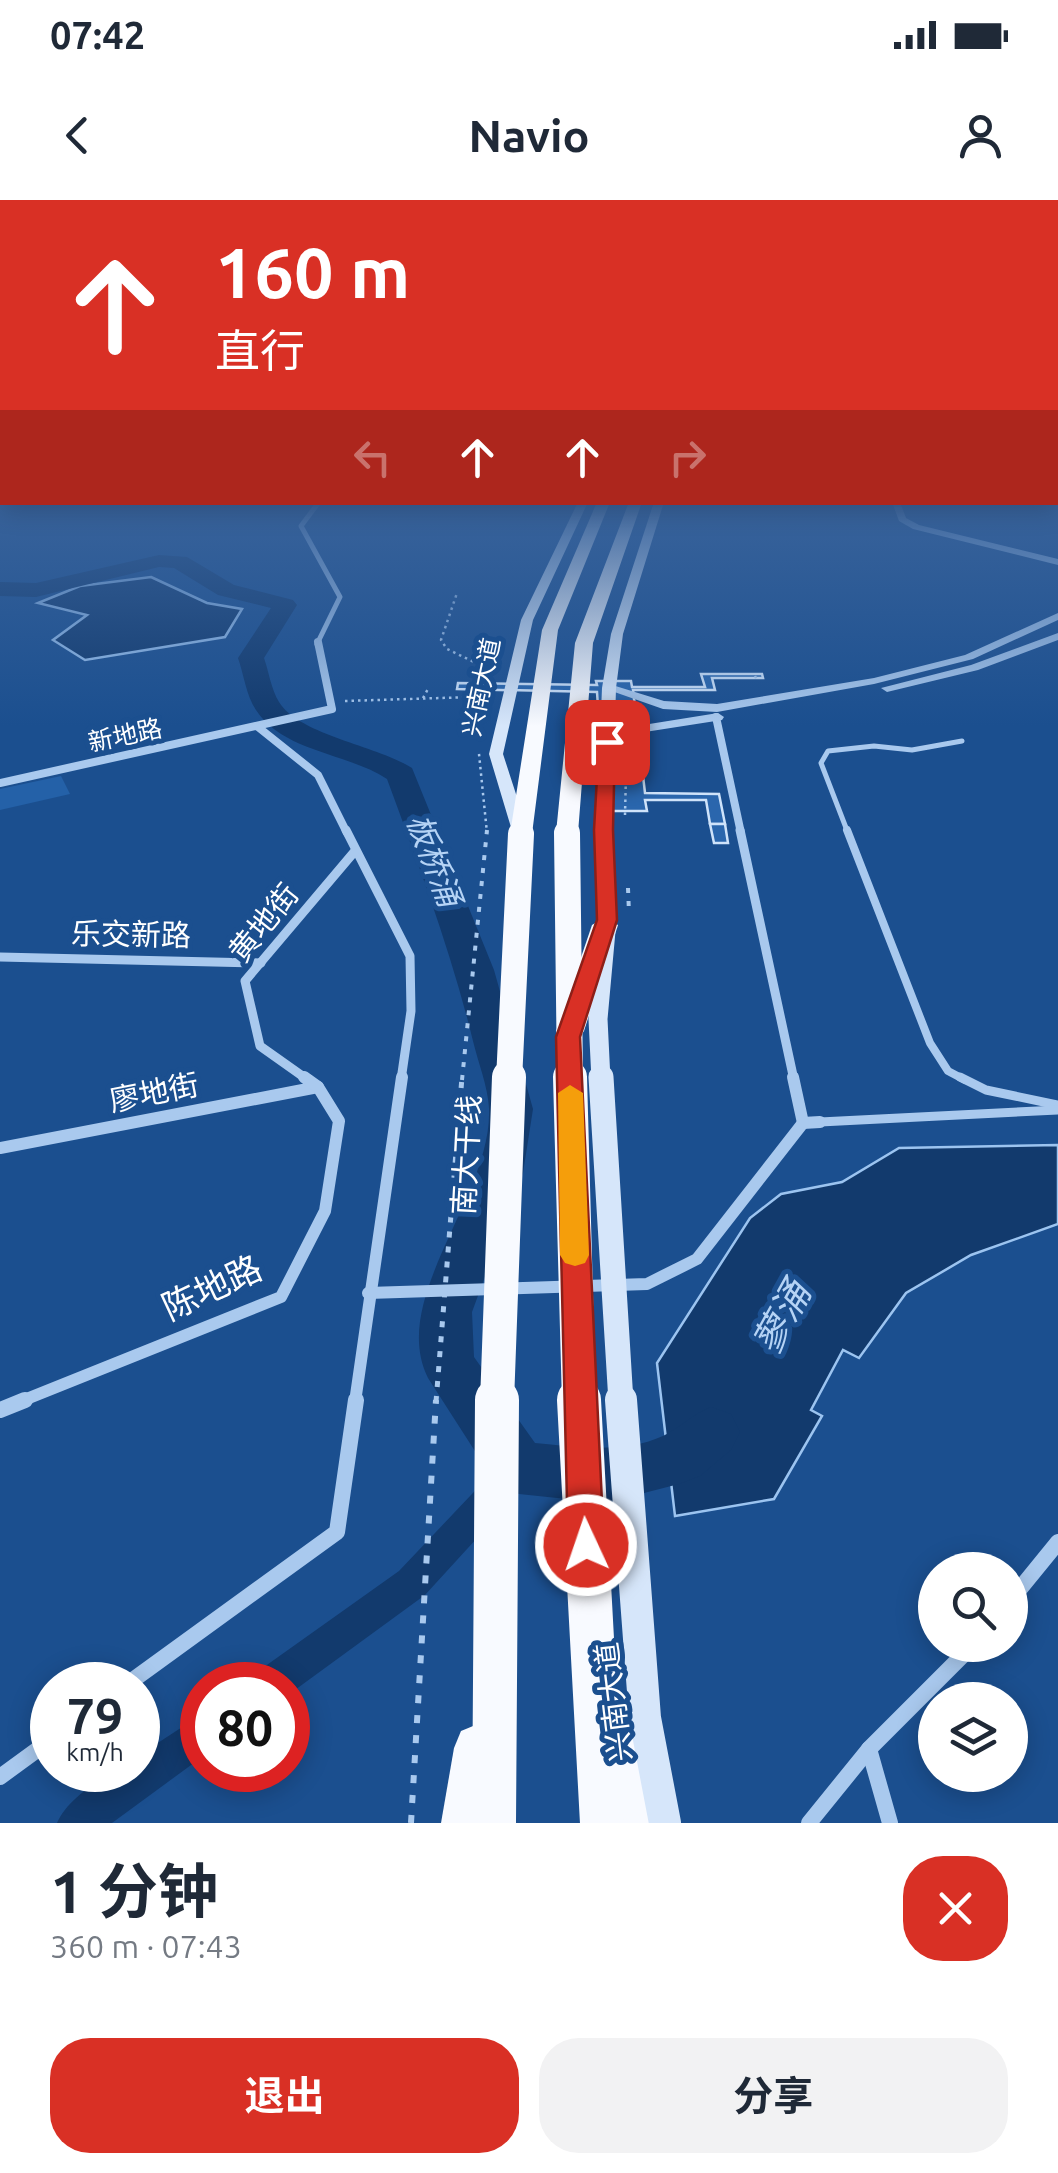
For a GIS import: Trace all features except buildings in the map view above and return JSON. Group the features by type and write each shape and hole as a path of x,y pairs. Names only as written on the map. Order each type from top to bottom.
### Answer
{"highway":[{"name":"南大干线","path":"494,1823 492,1668 502,1189 521,834 550,630 573,575"},
{"path":"602,1823 578,1390 568,1037 586,832 575,718 584,642 609,575"},
{"path":"568,1037 607,920"},
{"path":"592,1661 641,1823"},
{"path":"466,1823 492,1668"}],"main road":[{"name":"兴南大道","path":"521,834 496,754 527,620 548,575"},
{"name":"兴南大道","path":"634,575 609,688 607,742 586,832 607,920 598,1019 607,1214 645,1718 665,1823"}],"street":[{"path":"328,575 340,597 316,646 331,705"},
{"path":"607,742 643,729 716,717 934,666 999,646 1058,616"},
{"path":"609,688 642,701 700,708 811,696 951,674 1017,654 1058,636"},
{"path":"934,666 951,674"},
{"name":"新地路","path":"0,784 258,727 331,705"},
{"path":"716,717 803,1123"},
{"path":"158,1662 337,1532 413,982 410,956 399,932 318,775 258,727"},
{"name":"黄地街","path":"338,1121 318,1087 260,1046 246,981 355,851"},
{"name":"乐交新路","path":"0,956 262,963"},
{"name":"廖地街","path":"0,1148 318,1087"},
{"name":"陈地路","path":"0,1410 281,1297 325,1211 338,1121"},
{"path":"369,1293 647,1284 697,1259 803,1123 820,1122"},
{"path":"1028,1579 1058,1542"},
{"path":"809,1823 870,1749 956,1662"},
{"path":"870,1749 890,1823"},
{"path":"0,1777 30,1755"}],"lane":[{"path":"962,741 912,750 846,746 828,751 821,763 930,1043 948,1072 986,1090 1058,1107"},
{"path":"820,1122 1058,1107"}],"path":[{"path":"456,594 440,640 447,649 478,664 482,681 472,697"},
{"path":"423,698 430,686"},
{"path":"331,705 472,697 484,708 486,720"},
{"path":"411,1823 437,1384 470,977 487,832 478,754"}],"shaded area":[{"path":"61,776 70,794 0,810 0,789"}],"water":[{"path":"151,577 207,603 242,609 225,637 85,660 53,640 87,615 38,603 80,586"},
{"name":"蓼涌","path":"1058,1145 1058,1224 971,1255 906,1293 859,1358 843,1350 811,1410 822,1416 774,1499 675,1516 657,1363 750,1218 781,1194 842,1182 899,1148"}],"waterway":[{"name":"板桥涌","path":"0,589 36,590 101,575"},
{"name":"板桥涌","path":"200,575 226,590 285,605 251,658 270,710 294,729 369,757 401,774 475,970 511,1109 500,1173 446,1312 447,1362 519,1468 605,1476 679,1458 711,1432"},
{"path":"302,1662 412,1583 519,1468"},
{"path":"78,1823 180,1750"}],"slow traffic":[{"path":"570,1093 575,1255"}],"route":[{"path":"586,1545 568,1037 607,920 607,742"}]}
